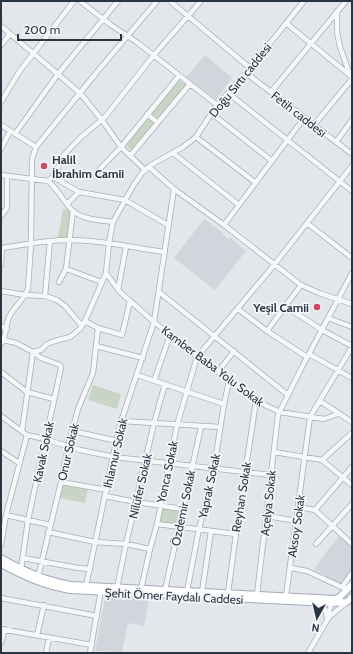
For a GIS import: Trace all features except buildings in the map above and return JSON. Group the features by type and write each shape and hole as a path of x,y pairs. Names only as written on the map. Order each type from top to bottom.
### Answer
{"main road":[{"name":"Şehit Ömer Faydalı Caddesi","path":"1,558 21,569 49,581 86,586 101,590 118,588 165,590 286,596 347,601"},
{"name":"Şehit Ömer Faydalı Caddesi","path":"1,564 19,574 48,586 70,590 101,590 317,603 335,600"},
{"path":"335,600 345,588 352,584"}],"street":[{"path":"1,102 3,94 74,1"},
{"path":"80,1 217,105"},
{"path":"15,134 58,74 118,1"},
{"path":"106,273 85,321 82,326 70,337 47,344 41,350 33,352 16,343 3,342 9,316 26,295 28,288 31,244 32,159 36,147 157,1"},
{"path":"170,1 250,68"},
{"path":"48,181 53,176 64,155 80,138 102,120 153,56 201,1"},
{"name":"Doğu Sırtı caddesi","path":"106,273 108,244 113,222 133,186 147,169 196,137 217,105 246,73 304,1"},
{"path":"271,92 346,1"},
{"path":"337,11 337,32 340,47 351,77"},
{"path":"286,23 351,77"},
{"path":"1,26 80,93 121,147 130,156 224,225 301,285 319,293 352,304"},
{"path":"1,45 10,34"},
{"name":"Fetih caddesi","path":"246,73 352,154"},
{"path":"98,171 121,147 179,76"},
{"path":"314,125 351,77"},
{"path":"130,156 190,84"},
{"path":"228,93 352,191"},
{"path":"211,113 272,161"},
{"path":"148,114 157,122"},
{"path":"224,225 304,118"},
{"path":"336,142 352,120"},
{"path":"1,125 36,147"},
{"path":"1,149 10,131"},
{"path":"196,137 256,183"},
{"path":"173,153 239,205"},
{"path":"197,357 274,265 352,166"},
{"path":"1,175 48,181 54,186 73,211 81,216 113,222"},
{"path":"1,216 7,208 8,176"},
{"path":"53,176 79,192 125,200 168,225"},
{"name":"Ihlamur Sokak","path":"86,586 122,421 154,322 174,189"},
{"path":"67,204 79,192"},
{"path":"59,282 66,269 73,211"},
{"path":"307,223 352,258"},
{"path":"1,265 2,248 50,241 69,240 165,252"},
{"path":"46,296 50,241"},
{"path":"118,290 126,246"},
{"path":"66,269 102,282"},
{"name":"Kamber Baba Yolu Sokak","path":"106,273 118,290 154,322 197,357 256,401 280,412 310,417 324,419 338,414"},
{"name":"Açelya Sokak","path":"257,595 278,416 338,299 351,279 352,273"},
{"path":"267,331 301,285"},
{"path":"1,291 26,295 46,296 57,300 65,306 82,326"},
{"path":"159,292 288,394"},
{"path":"85,321 98,328 122,335 130,301"},
{"path":"285,306 352,347 310,417"},
{"path":"238,309 267,331 308,356 352,378"},
{"path":"328,318 352,327"},
{"path":"1,326 7,329"},
{"name":"Onur Sokak","path":"38,577 61,482 68,446 78,409 92,373 98,328"},
{"path":"154,381 170,335"},
{"path":"96,346 143,358"},
{"path":"218,372 234,351"},
{"path":"22,431 33,352"},
{"name":"Kavak Sokak","path":"21,569 28,520 61,368 60,365 41,358 33,352"},
{"name":"Yonca Sokak","path":"141,589 157,524 177,425 197,357"},
{"path":"1,372 27,392 54,399"},
{"path":"137,375 224,404"},
{"name":"Yaprak Sokak","path":"187,591 199,529 214,468 229,381"},
{"name":"Nilüfer Sokak","path":"118,588 126,544 154,423 165,384"},
{"name":"Reyhan Sokak","path":"228,593 256,401"},
{"path":"320,401 352,422"},
{"path":"1,416 27,435 114,457 270,475"},
{"name":"Aksoy Sokak","path":"286,596 291,568 310,417"},
{"path":"122,421 220,427"},
{"name":"Özdemir Sokak","path":"165,590 201,426"},
{"path":"73,431 117,441"},
{"path":"322,460 352,434"},
{"path":"1,545 6,515 27,435"},
{"path":"1,450 19,463"},
{"path":"274,452 322,460 352,485"},
{"path":"315,510 352,467"},
{"path":"61,482 107,490"},
{"path":"105,496 183,509"},
{"path":"316,544 352,504"},
{"path":"299,507 315,510 352,544"},
{"path":"6,515 50,525"},
{"path":"267,516 297,521"},
{"path":"157,524 236,534"},
{"path":"202,592 211,531"},
{"path":"48,532 95,542 126,544 150,549"},
{"path":"23,558 90,569"},
{"path":"291,568 307,571 345,588 352,573"},
{"path":"90,653 101,590"},
{"path":"1,598 97,616"},
{"path":"328,620 335,600"},
{"path":"308,653 329,617 347,601"},
{"path":"317,603 322,605 326,610 328,620"},
{"path":"37,635 44,606"},
{"path":"1,643 3,629 92,645"},
{"path":"46,653 49,638"}],"shaded area":[{"path":"205,55 232,78 216,100 186,77"},
{"path":"204,219 229,239 230,237 246,251 215,290 174,258"},
{"path":"339,536 352,547 352,569 340,584 314,569"},
{"path":"106,594 150,596 144,626 101,618"},
{"path":"101,618 128,623 122,652 95,651"}],"green space":[{"path":"179,80 186,85 157,119 151,114"},
{"path":"148,118 154,123 131,150 126,145"},
{"path":"63,209 69,210 70,213 68,238 58,238"},
{"path":"93,385 121,394 117,409 88,400"},
{"path":"62,483 88,489 85,503 59,498"},
{"path":"161,506 182,509 178,526 158,523"}],"place":[{"name":"Halil İbrahim Camii","path":"44,166"},
{"name":"Yeşil Camii","path":"317,307"}]}
